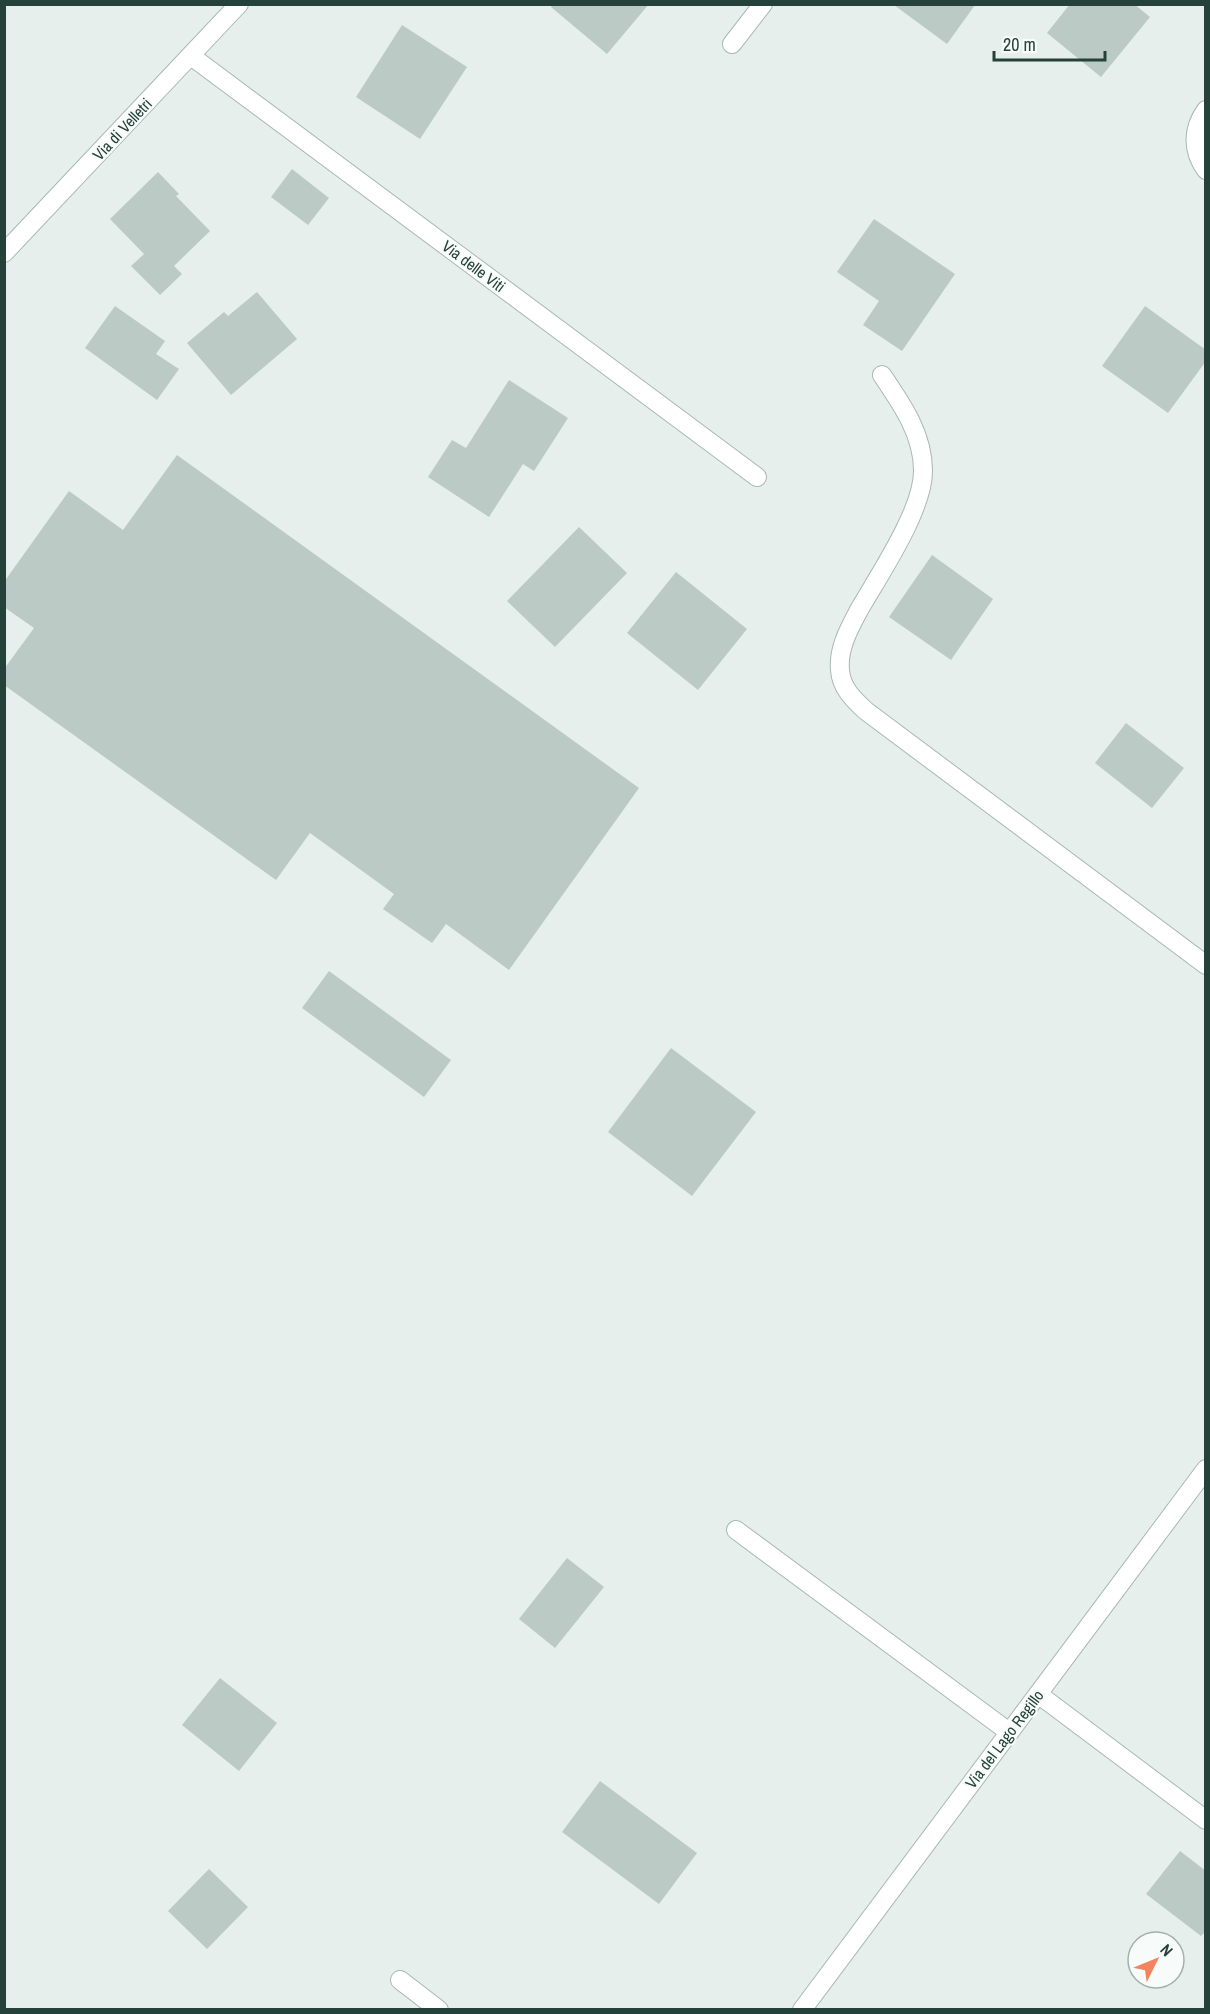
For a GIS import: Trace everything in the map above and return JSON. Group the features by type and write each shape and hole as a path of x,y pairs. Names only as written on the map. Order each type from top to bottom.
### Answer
{"street":[{"name":"Via di Velletri","path":"4,254 239,4"},
{"path":"732,44 763,4"},
{"name":"Via delle Viti","path":"190,56 757,477"},
{"path":"1206,110 1197,125 1194,139 1197,155 1206,170"},
{"path":"882,375 912,424 922,455 923,477 914,510 846,635 840,658 843,682 852,698 866,711 1206,965"},
{"name":"Via del Lago Regillo","path":"802,2010 1206,1469"},
{"path":"736,1530 1009,1732"},
{"path":"1038,1694 1206,1820"},
{"path":"400,1980 439,2010"}],"building":[{"path":"553,4 649,4 607,54 551,7"},
{"path":"1070,4 1134,4 1150,17 1101,77 1047,33"},
{"path":"894,5 975,5 947,44"},
{"path":"402,25 467,67 420,139 356,97"},
{"path":"292,169 329,198 308,225 271,197"},
{"path":"158,172 179,194 176,196 210,231 174,266 182,274 160,295 131,266 144,254 110,219"},
{"path":"874,219 955,274 902,351 863,325 879,301 837,272"},
{"path":"257,292 297,339 231,395 187,343 224,312 228,316"},
{"path":"115,306 165,341 156,354 179,369 157,400 85,348"},
{"path":"1145,306 1206,350 1206,361 1168,413 1102,366"},
{"path":"509,380 568,418 534,471 523,464 489,517 428,477 452,440 466,448"},
{"path":"177,455 639,788 509,970 446,924 432,943 383,909 394,894 310,833 276,880 4,685 4,669 34,628 4,607 4,582 69,491 123,530"},
{"path":"579,527 627,573 555,647 507,601"},
{"path":"932,555 993,599 951,660 889,617"},
{"path":"676,572 747,629 698,690 627,633"},
{"path":"1126,723 1184,768 1152,808 1095,763"},
{"path":"329,971 451,1060 424,1097 302,1008"},
{"path":"671,1048 756,1112 692,1196 608,1132"},
{"path":"567,1558 604,1587 555,1648 519,1619"},
{"path":"220,1678 277,1723 239,1771 182,1725"},
{"path":"600,1781 697,1853 659,1904 562,1832"},
{"path":"1180,1851 1206,1871 1206,1931 1201,1936 1146,1894"},
{"path":"209,1869 248,1907 207,1949 168,1911"}]}
